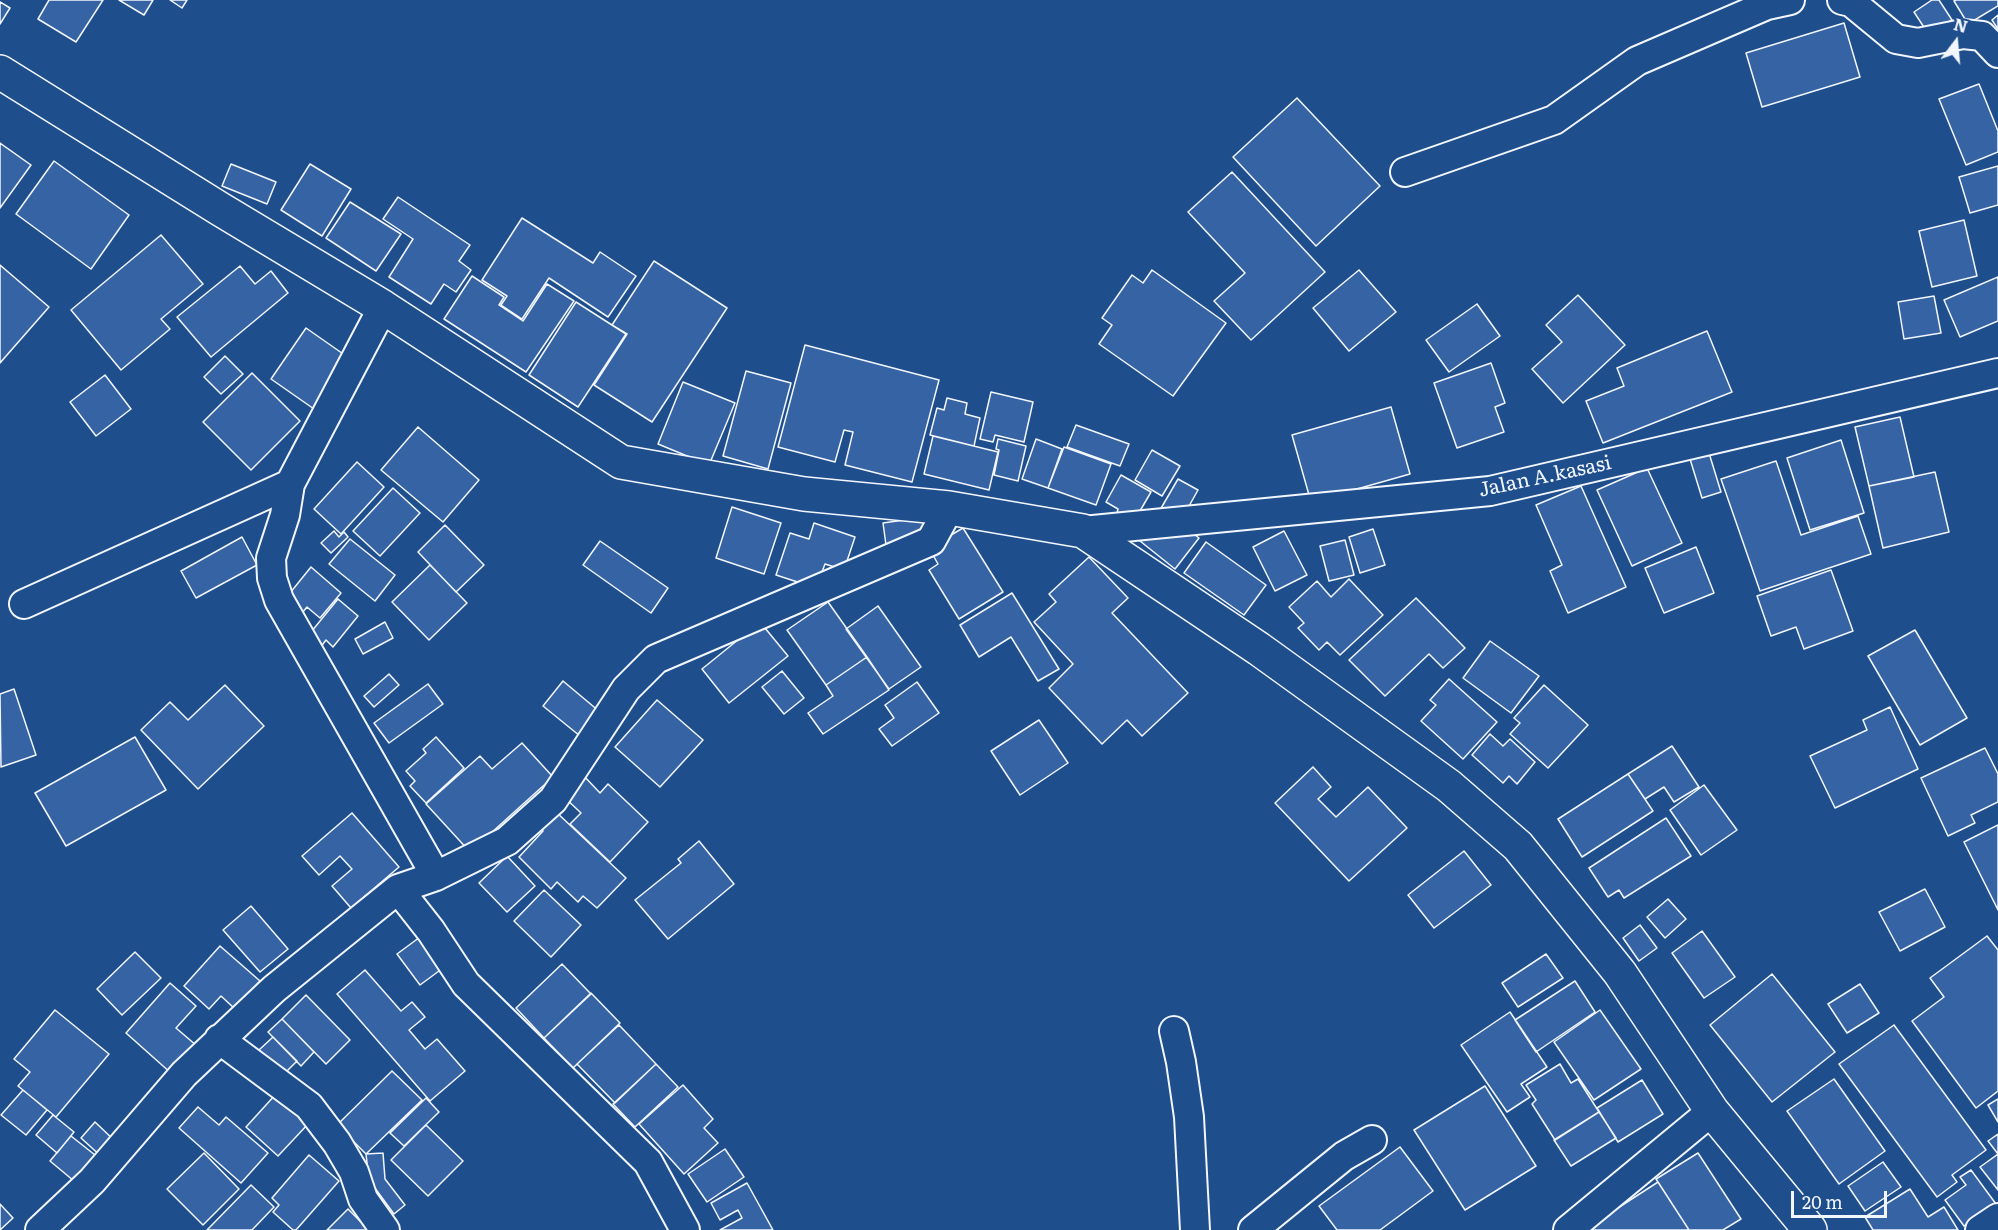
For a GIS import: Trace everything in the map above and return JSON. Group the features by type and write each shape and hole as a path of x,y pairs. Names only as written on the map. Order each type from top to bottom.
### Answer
{"main road":[{"path":"0,72 383,307 621,462 804,494 949,508 1083,531 1268,656 1449,786 1518,846 1620,973 1712,1111 1810,1230"}],"street":[{"path":"1405,172 1554,120 1637,61 1767,5 1790,0"},
{"path":"1842,0 1851,2 1896,39 1918,43 1964,34 1982,36 1998,53"},
{"path":"383,307 290,484 285,515 271,558 272,578 279,600 436,876"},
{"name":"Jalan A.kasasi","path":"1083,531 1490,490 1998,373"},
{"path":"24,604 290,484"},
{"path":"40,1230 92,1181 183,1074 274,989 398,890 436,876 507,842 553,800 626,689 656,659 931,541 949,508"},
{"path":"398,890 431,931 466,984 648,1162 685,1230"},
{"path":"1174,1031 1189,1117 1195,1230"},
{"path":"219,1039 309,1106 337,1143 354,1172 363,1200 385,1230"},
{"path":"1568,1230 1712,1111"},
{"path":"1253,1230 1344,1156 1372,1140"},
{"path":"1980,1230 1998,1218"}],"building":[{"path":"49,0 103,0 76,42 38,19"},
{"path":"119,0 153,0 144,15"},
{"path":"170,0 187,0 182,8"},
{"path":"1932,0 1939,0 1952,20 1929,35 1914,12"},
{"path":"1998,0 1998,6 1968,24 1954,1"},
{"path":"0,2 10,8 0,24"},
{"path":"1998,15 1998,29 1992,20"},
{"path":"1844,23 1860,77 1762,107 1746,53"},
{"path":"1979,84 1998,131 1998,152 1966,165 1939,99"},
{"path":"1297,98 1380,186 1316,246 1233,157"},
{"path":"0,143 31,165 0,208"},
{"path":"54,161 129,215 91,269 16,214"},
{"path":"231,164 276,182 267,204 222,186"},
{"path":"310,164 351,189 322,236 281,210"},
{"path":"1998,166 1998,205 1970,213 1959,177"},
{"path":"1232,172 1325,272 1251,340 1214,301 1245,273 1188,212"},
{"path":"398,197 470,245 459,261 471,270 456,292 444,284 431,304 389,277 413,239 383,219"},
{"path":"350,202 401,234 376,271 326,238"},
{"path":"522,218 593,263 600,252 636,276 608,317 549,278 522,319 501,305 507,296 482,280"},
{"path":"1964,220 1977,276 1932,287 1919,231"},
{"path":"161,235 203,284 161,319 170,329 121,370 71,310"},
{"path":"654,261 727,308 652,422 594,385 627,334 612,325"},
{"path":"0,265 49,307 0,363"},
{"path":"240,266 255,284 271,271 288,293 211,357 177,317"},
{"path":"1152,270 1226,323 1173,396 1099,344 1112,325 1102,318 1132,275 1143,283"},
{"path":"1359,270 1396,312 1349,351 1313,308"},
{"path":"472,276 504,297 499,305 523,321 547,284 574,301 526,372 444,319"},
{"path":"1998,277 1998,321 1960,337 1944,300"},
{"path":"1578,295 1625,345 1563,403 1532,369 1562,342 1546,325"},
{"path":"1934,296 1941,333 1904,339 1898,302"},
{"path":"576,302 626,334 578,407 529,375"},
{"path":"1477,304 1500,336 1449,372 1426,340"},
{"path":"306,328 349,358 314,409 271,379"},
{"path":"1707,331 1732,392 1603,443 1586,401 1624,386 1617,368"},
{"path":"805,345 939,380 912,482 845,465 853,432 844,430 835,462 778,447"},
{"path":"225,356 243,374 221,394 204,377"},
{"path":"1491,363 1505,403 1495,407 1504,432 1457,448 1434,383"},
{"path":"746,371 791,383 768,469 723,456"},
{"path":"252,373 300,421 251,470 203,422"},
{"path":"105,375 131,409 96,436 70,402"},
{"path":"683,382 735,403 709,465 658,444"},
{"path":"991,392 1033,402 1024,442 995,435 993,442 980,439"},
{"path":"947,398 967,403 965,414 980,418 974,446 930,435 937,408 944,410"},
{"path":"1391,407 1410,474 1311,502 1292,435"},
{"path":"1900,417 1914,477 1869,486 1855,427"},
{"path":"1076,425 1129,444 1120,466 1067,447"},
{"path":"418,427 479,480 443,522 381,470"},
{"path":"933,436 998,452 989,490 924,474"},
{"path":"998,439 1026,446 1018,481 994,475 999,450 996,449"},
{"path":"1036,439 1062,449 1048,488 1022,479"},
{"path":"1841,440 1864,513 1810,530 1787,458"},
{"path":"1064,447 1111,464 1096,505 1048,488"},
{"path":"1152,450 1180,466 1162,496 1135,480"},
{"path":"1709,453 1721,492 1702,498 1690,459"},
{"path":"1776,461 1801,535 1858,516 1871,554 1760,591 1721,479"},
{"path":"357,462 384,487 341,534 314,509"},
{"path":"1647,468 1682,543 1632,566 1597,490"},
{"path":"1935,472 1949,532 1883,548 1869,486"},
{"path":"1121,475 1151,492 1133,523 1117,513 1118,509 1106,502"},
{"path":"1178,479 1198,490 1184,515 1160,510"},
{"path":"1581,486 1626,587 1568,613 1550,571 1562,565 1536,505"},
{"path":"393,488 420,513 380,556 353,531"},
{"path":"732,507 781,523 764,574 716,558"},
{"path":"925,517 929,539 886,545 883,523"},
{"path":"814,523 855,537 844,570 825,564 816,588 776,575 790,533 809,539"},
{"path":"445,525 484,565 456,592 418,552"},
{"path":"963,528 1003,592 959,619 929,570 938,564 929,548"},
{"path":"1186,528 1199,538 1175,569 1140,541"},
{"path":"1373,529 1385,565 1360,573 1349,537"},
{"path":"334,531 339,537 344,532 348,537 331,553 321,543"},
{"path":"1284,531 1307,575 1275,591 1253,547"},
{"path":"242,537 257,565 196,598 181,571"},
{"path":"350,539 395,575 375,601 329,564"},
{"path":"1345,540 1354,575 1329,581 1320,546"},
{"path":"600,541 668,588 651,613 583,565"},
{"path":"1206,542 1266,585 1244,615 1184,573"},
{"path":"1696,547 1714,593 1664,613 1645,568"},
{"path":"1089,557 1128,598 1112,613 1188,693 1142,736 1127,720 1102,744 1049,688 1073,664 1034,622 1056,602 1049,594"},
{"path":"430,565 467,603 429,640 392,602"},
{"path":"311,567 341,593 320,618 307,607 302,613 289,602 294,596 290,593"},
{"path":"1831,570 1853,631 1804,649 1796,627 1771,636 1757,596"},
{"path":"1349,579 1383,615 1340,655 1327,642 1319,650 1298,628 1304,623 1289,607 1317,581 1331,597"},
{"path":"1012,593 1059,669 1038,681 1011,637 979,657 960,625"},
{"path":"1416,598 1465,648 1443,668 1429,654 1385,696 1349,660"},
{"path":"338,599 358,616 333,647 326,640 320,648 307,637"},
{"path":"828,602 867,657 826,685 787,630"},
{"path":"878,606 921,667 889,689 846,629"},
{"path":"385,622 393,638 363,654 355,639"},
{"path":"760,622 788,656 729,703 702,669"},
{"path":"1915,630 1967,718 1920,745 1868,656"},
{"path":"1490,641 1539,676 1511,713 1463,678"},
{"path":"867,657 889,690 823,734 808,713 833,696 826,685"},
{"path":"782,671 804,698 784,714 762,687"},
{"path":"389,674 399,685 374,707 364,696"},
{"path":"1449,679 1497,722 1463,759 1421,721 1436,705 1430,700"},
{"path":"563,681 600,712 580,736 543,706"},
{"path":"917,682 939,713 892,746 879,729 894,718 885,705"},
{"path":"428,684 443,704 389,743 374,723"},
{"path":"225,685 264,726 198,789 141,730 170,702 188,720"},
{"path":"1544,685 1588,725 1548,768 1510,734 1520,723 1514,718"},
{"path":"14,689 36,755 1,767 0,694"},
{"path":"657,700 703,740 660,787 615,747"},
{"path":"1890,707 1918,769 1835,808 1810,756 1867,730 1863,720"},
{"path":"1039,720 1068,763 1020,795 991,751"},
{"path":"1490,734 1503,746 1510,739 1535,762 1517,784 1509,776 1503,783 1472,755"},
{"path":"135,737 166,790 66,846 35,793"},
{"path":"436,737 464,768 426,803 410,786 415,781 406,771 426,753 423,749"},
{"path":"522,743 553,777 470,852 426,804 480,756 492,769"},
{"path":"1672,746 1699,787 1674,802 1664,787 1645,799 1628,774"},
{"path":"1985,748 1998,774 1998,802 1971,815 1975,823 1948,836 1921,778"},
{"path":"1313,767 1331,787 1318,799 1336,817 1368,787 1407,828 1349,881 1275,803"},
{"path":"1628,774 1653,811 1582,857 1558,819"},
{"path":"583,775 600,793 608,784 648,822 610,862 570,824 581,813 563,796"},
{"path":"1704,785 1737,830 1701,855 1670,810"},
{"path":"554,810 626,878 597,908 583,896 578,902 557,882 551,889 519,857 543,831 539,826"},
{"path":"352,813 399,867 351,908 332,886 352,869 340,856 319,875 302,856"},
{"path":"1666,818 1691,856 1624,898 1619,890 1608,897 1589,868"},
{"path":"1998,825 1998,910 1964,842"},
{"path":"699,841 734,884 668,939 635,900 681,863 678,859"},
{"path":"1464,851 1491,885 1434,928 1408,895"},
{"path":"507,856 535,886 507,912 479,883"},
{"path":"1925,889 1945,927 1900,951 1879,912"},
{"path":"544,890 581,925 551,957 514,921"},
{"path":"1668,899 1686,919 1665,938 1647,917"},
{"path":"251,906 288,949 260,972 223,930"},
{"path":"1640,925 1657,948 1639,961 1623,938"},
{"path":"1702,931 1735,977 1704,998 1672,953"},
{"path":"1987,936 1998,950 1998,1091 1976,1108 1912,1021 1944,997 1930,978"},
{"path":"420,937 443,968 420,985 397,954"},
{"path":"220,946 260,981 235,1009 221,996 209,1009 184,986"},
{"path":"135,952 161,978 122,1015 97,989"},
{"path":"1546,954 1563,978 1518,1007 1502,983"},
{"path":"562,964 591,994 544,1038 516,1008"},
{"path":"365,970 401,1011 412,1002 425,1017 409,1030 425,1049 437,1039 465,1071 430,1101 337,994"},
{"path":"1772,974 1835,1052 1772,1102 1710,1025"},
{"path":"1575,981 1595,1012 1536,1052 1515,1020"},
{"path":"170,983 196,1006 176,1028 197,1046 172,1074 126,1033"},
{"path":"1860,984 1879,1013 1847,1033 1828,1004"},
{"path":"591,993 620,1023 573,1068 544,1038"},
{"path":"306,995 350,1040 326,1064 282,1019"},
{"path":"55,1010 109,1054 56,1117 18,1086 30,1072 14,1059"},
{"path":"1600,1010 1641,1069 1594,1100 1554,1042"},
{"path":"1510,1012 1547,1067 1521,1084 1530,1097 1507,1112 1461,1045"},
{"path":"282,1019 314,1052 301,1066 268,1032"},
{"path":"619,1025 656,1064 615,1103 577,1064"},
{"path":"1894,1025 1986,1150 1952,1175 1957,1182 1937,1197 1839,1064"},
{"path":"273,1037 297,1061 284,1074 259,1050"},
{"path":"656,1064 678,1087 635,1127 613,1104"},
{"path":"1560,1064 1571,1083 1578,1079 1599,1112 1555,1140 1532,1104 1536,1100 1526,1085"},
{"path":"392,1071 422,1100 366,1154 337,1125"},
{"path":"1834,1079 1885,1151 1839,1184 1787,1111"},
{"path":"1642,1080 1663,1114 1618,1142 1597,1108"},
{"path":"683,1085 713,1119 704,1128 718,1143 684,1174 639,1124"},
{"path":"1485,1086 1536,1166 1465,1210 1414,1130"},
{"path":"23,1090 47,1110 26,1135 1,1115"},
{"path":"276,1094 309,1123 278,1156 246,1127"},
{"path":"426,1098 439,1112 404,1146 390,1133"},
{"path":"1998,1099 1998,1122 1988,1105"},
{"path":"198,1107 219,1125 226,1117 268,1153 241,1183 179,1128"},
{"path":"1599,1112 1616,1138 1571,1166 1554,1140"},
{"path":"53,1115 74,1132 57,1153 36,1135"},
{"path":"95,1122 117,1143 103,1158 81,1138"},
{"path":"426,1125 463,1161 428,1196 391,1160"},
{"path":"1998,1134 1998,1154 1988,1141"},
{"path":"71,1136 95,1155 74,1181 50,1161"},
{"path":"1400,1147 1433,1191 1380,1230 1337,1230 1319,1206"},
{"path":"725,1149 744,1177 707,1202 688,1174"},
{"path":"204,1153 239,1189 203,1225 167,1189"},
{"path":"383,1153 385,1179 405,1205 394,1214 369,1180 366,1154"},
{"path":"1698,1153 1741,1219 1723,1230 1689,1230 1656,1179"},
{"path":"1998,1154 1998,1190 1980,1167"},
{"path":"309,1155 339,1181 296,1230 293,1230 273,1212 279,1205 272,1198"},
{"path":"1883,1162 1901,1187 1865,1211 1848,1186"},
{"path":"1971,1170 1996,1204 1964,1226 1945,1200 1966,1185 1960,1177"},
{"path":"1658,1182 1689,1230 1584,1230"},
{"path":"747,1183 773,1230 720,1230 742,1218 738,1210 720,1220 711,1203"},
{"path":"251,1185 274,1207 252,1230 207,1230"},
{"path":"1910,1189 1928,1217 1944,1207 1958,1230 1873,1230 1865,1217"},
{"path":"0,1204 13,1218 0,1230"},
{"path":"348,1209 369,1230 327,1230"}]}
